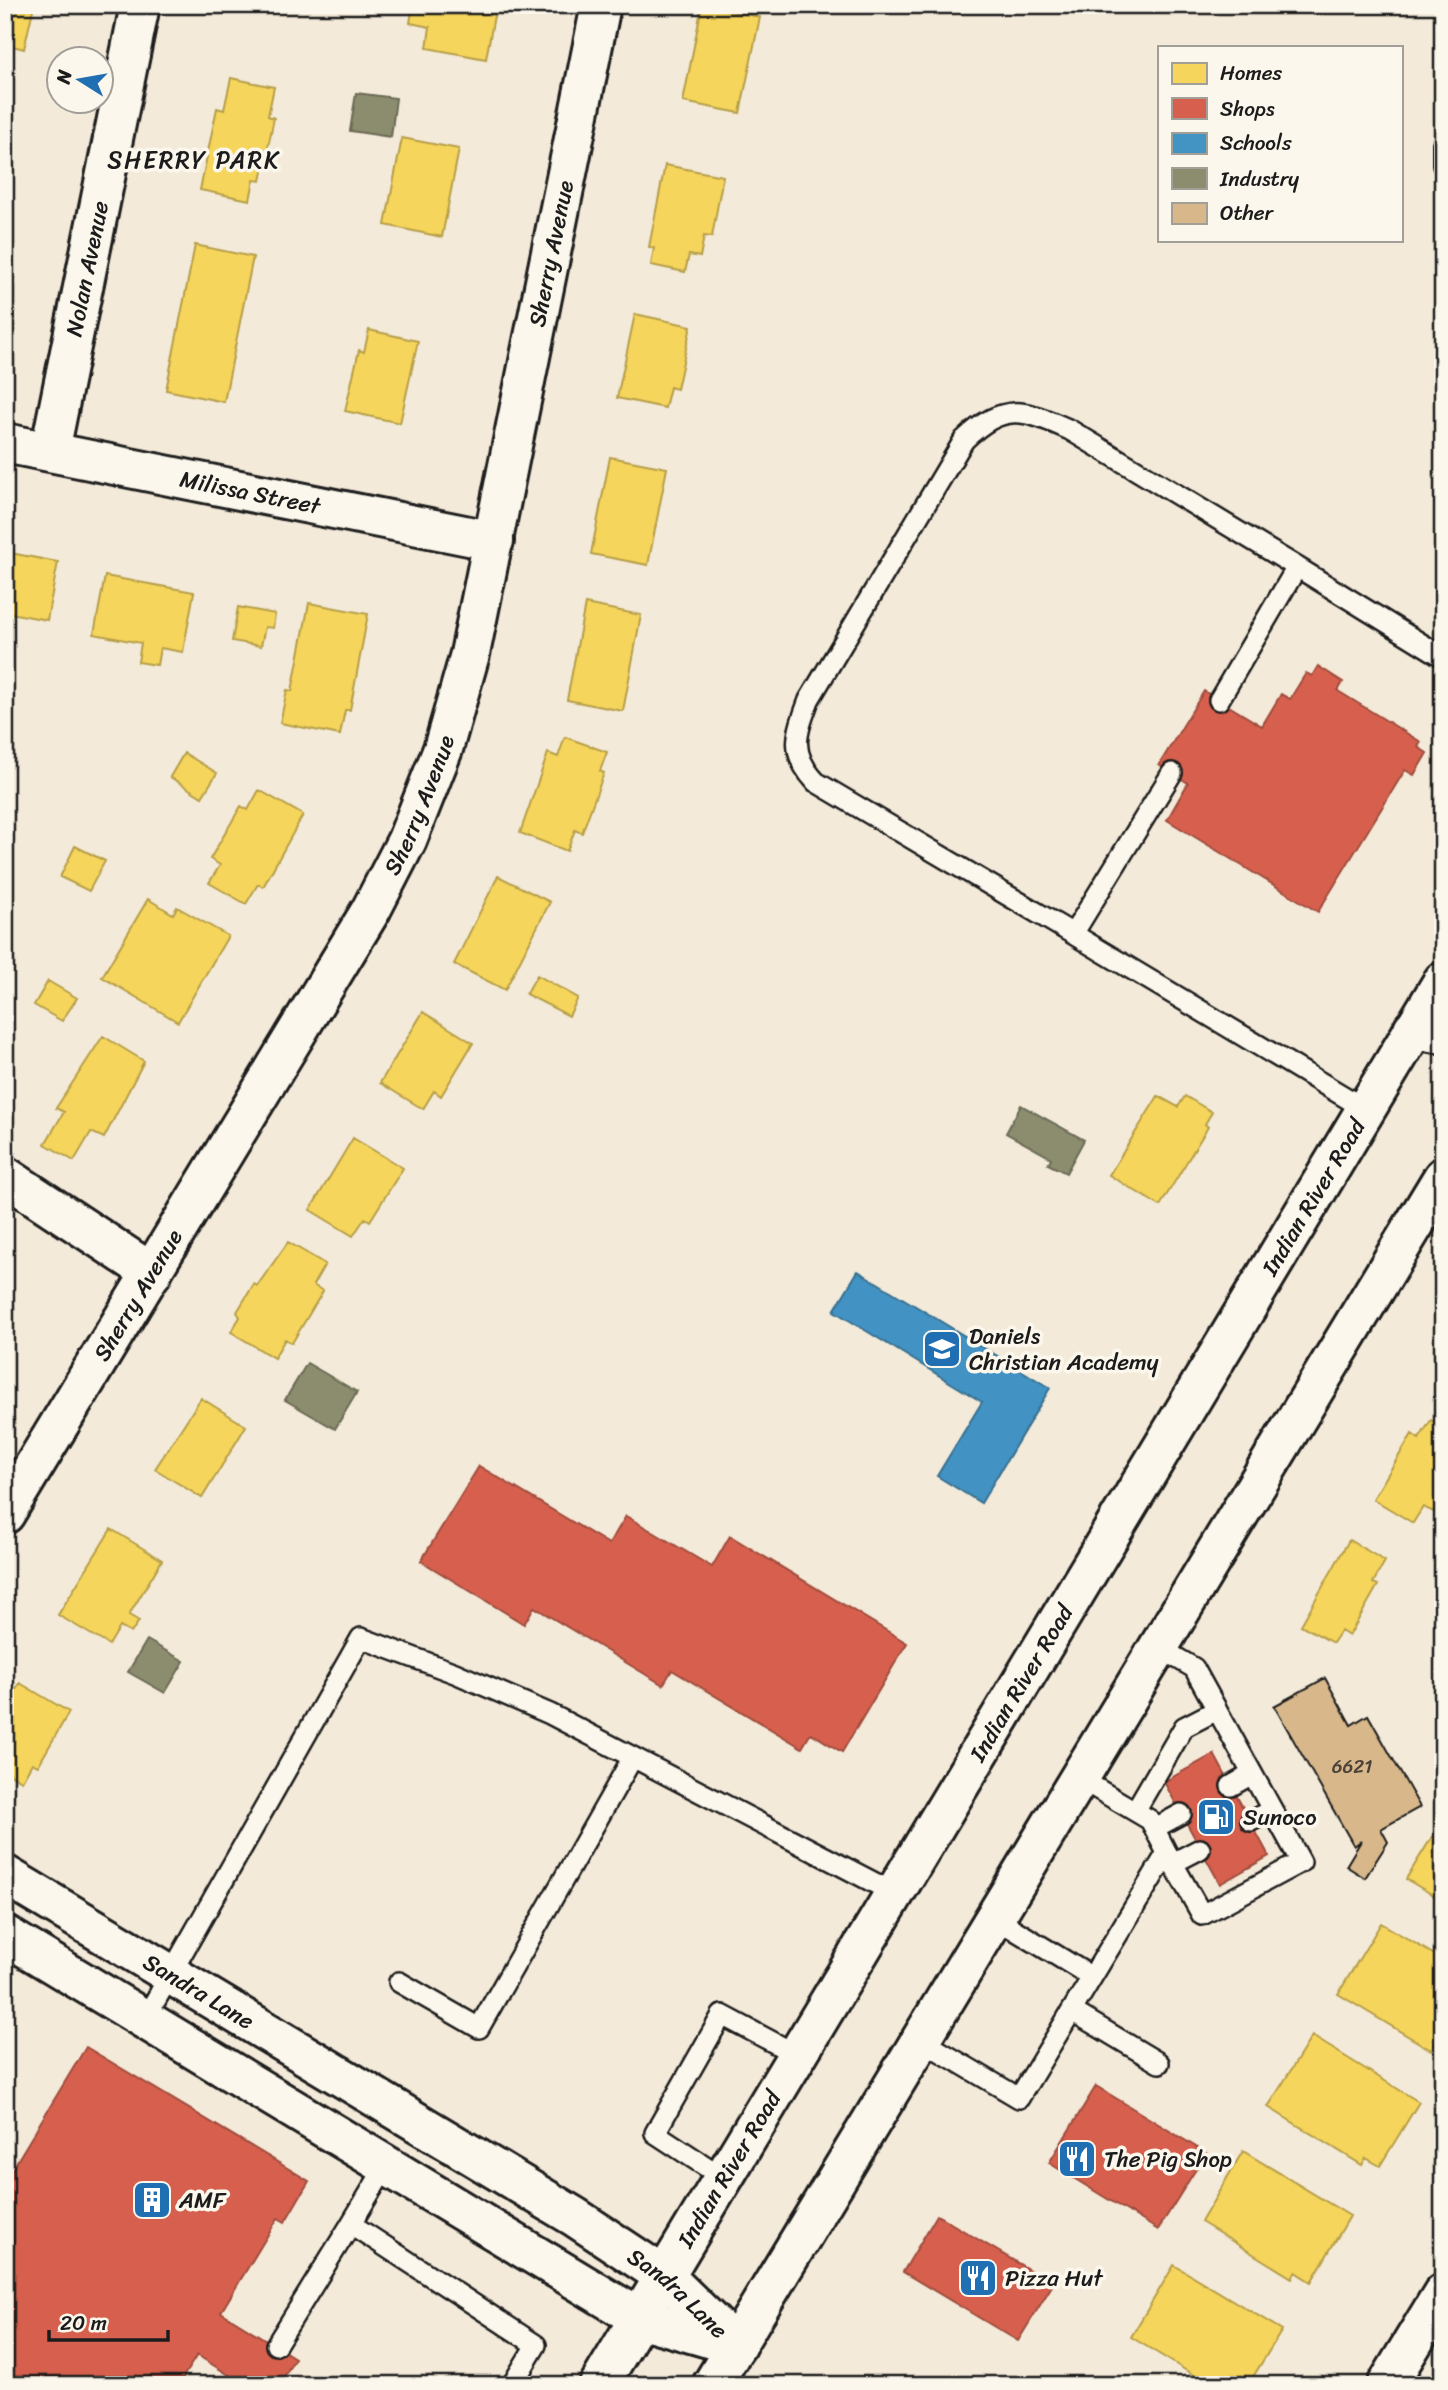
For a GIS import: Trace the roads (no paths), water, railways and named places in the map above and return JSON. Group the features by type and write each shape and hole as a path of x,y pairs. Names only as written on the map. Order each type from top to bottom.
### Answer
{"street":[{"name":"Nolan Avenue","path":"50,451 140,5"},
{"name":"Sherry Avenue","path":"5,1514 371,910 407,839 443,748 470,654 601,5"},
{"name":"Milissa Street","path":"5,443 494,541"},
{"name":"Indian River Road","path":"599,2385 1365,1109 1428,1031 1443,981"},
{"path":"5,1176 152,1273"},
{"path":"712,2385 1443,1177"},
{"name":"Sandra Lane","path":"5,1875 575,2217 664,2276 736,2346"},
{"name":"Sandra Lane","path":"5,1935 639,2318 736,2346"},
{"path":"1387,2385 1443,2293"}],"lane":[{"path":"1443,144 1443,165"},
{"path":"1365,1109 816,782 801,766 796,749 799,726 808,700 964,440 984,421 1007,411 1032,413 1070,430 1443,657"},
{"path":"1219,700 1297,568"},
{"path":"1073,934 1172,773"},
{"path":"145,2019 361,1638 454,1673 550,1714 894,1893"},
{"path":"1079,1778 1150,1820 1202,1915 1301,1862 1194,1668 1158,1647"},
{"path":"1135,1811 1184,1727 1217,1710"},
{"path":"399,1982 479,2028 633,1757"},
{"path":"1231,1786 1252,1774"},
{"path":"1251,1821 1272,1810"},
{"path":"1155,1828 1181,1814"},
{"path":"921,2040 1019,2098 1092,1977 1170,1858 1200,1849"},
{"path":"995,1918 1092,1977"},
{"path":"1072,2011 1159,2063"},
{"path":"722,2177 654,2133 722,2015 797,2055"},
{"path":"276,2345 387,2164"},
{"path":"351,2224 536,2345 512,2385"}],"place":[{"name":"Daniels Christian Academy","path":"942,1349"},
{"name":"Sunoco","path":"1216,1817"},
{"name":"The Pig Shop","path":"1077,2159"},
{"name":"AMF","path":"152,2200"},
{"name":"Pizza Hut","path":"978,2278"}],"district":[{"name":"SHERRY PARK","path":"194,160"}]}
